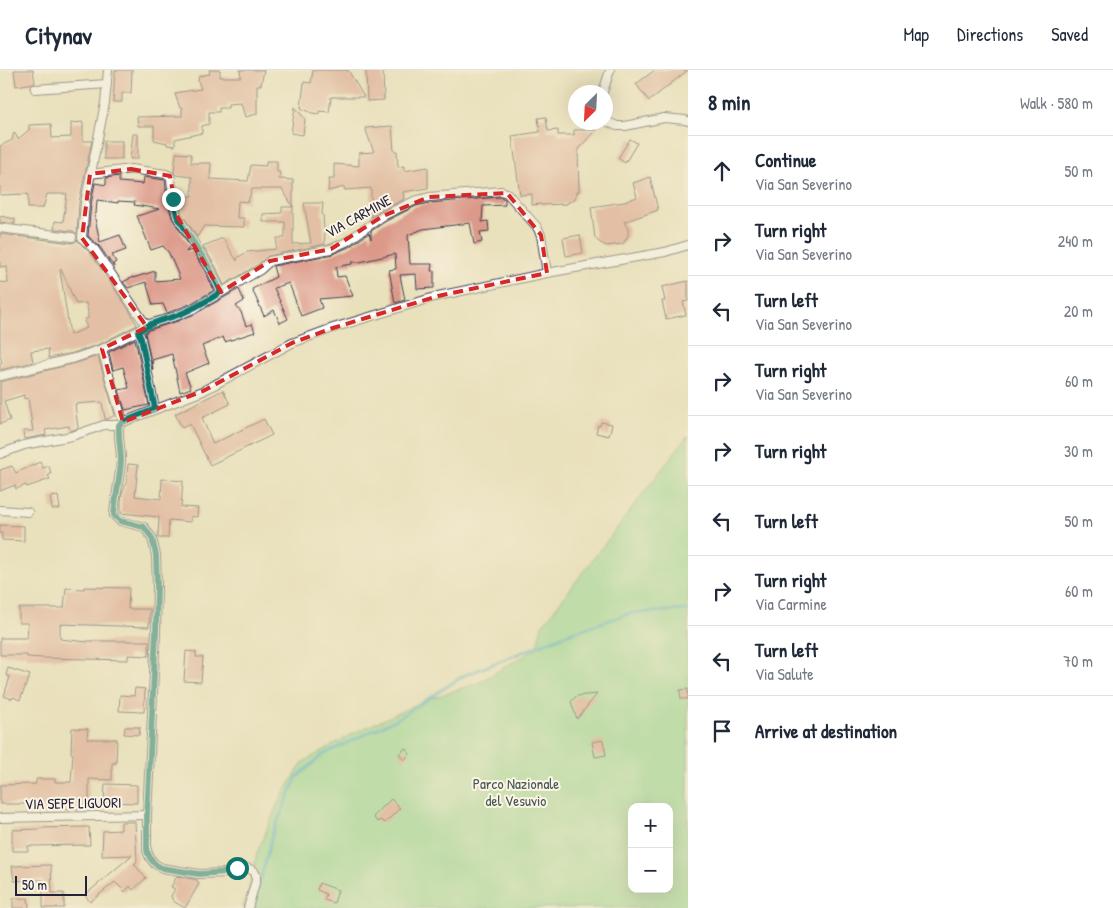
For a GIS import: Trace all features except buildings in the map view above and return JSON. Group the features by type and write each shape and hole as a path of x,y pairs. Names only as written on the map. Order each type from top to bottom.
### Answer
{"street":[{"path":"0,376 75,358 102,349 138,332 146,325 95,250 82,238 85,203 105,103 108,70"},
{"path":"605,85 610,70"},
{"path":"35,88 107,84"},
{"path":"613,124 626,126 664,118 688,121"},
{"path":"90,174 131,169 170,176 177,216 211,270 221,292"},
{"name":"VIA CARMINE","path":"146,325 193,309 260,270 270,261 331,248 346,242 383,216 414,201 429,197 507,193 537,227 541,235 548,273"},
{"path":"0,228 72,237"},
{"path":"0,454 24,445 72,436 104,425 121,423 203,390 292,343 333,328 438,296 548,273 664,252 688,245"},
{"path":"138,332 141,338 155,409"},
{"path":"102,349 121,423 118,434 121,460 114,515 120,521 144,527 152,538 156,555 156,632 147,851 155,864 162,868 199,874 228,872 237,868 247,868 254,871 256,880 248,908"},
{"path":"0,510 28,512"},
{"name":"VIA SEPE LIGUORI","path":"0,818 147,816"}],"highlighted area":[{"path":"131,169 170,176 177,216 221,292 270,261 331,249 383,216 429,197 507,193 541,235 547,273 438,296 333,328 292,343 203,391 123,422 102,349 147,327 82,238 90,174"}],"green space":[{"name":"Parco Nazionale del Vesuvio","path":"688,435 688,908 242,908 247,896 257,853 278,803 303,762 354,733 426,700 478,683 536,649 542,626"}],"waterway":[{"path":"253,908 273,832 297,777 324,754 397,719 463,676 570,633 631,613 688,610"}],"route":[{"path":"173,199 177,216 211,270 221,292 193,309 146,325 138,332 141,338 155,409 119,425 118,434 121,460 114,515 120,521 144,527 152,538 156,555 156,632 147,851 155,864 162,868 199,874 228,872 237,868"}]}
